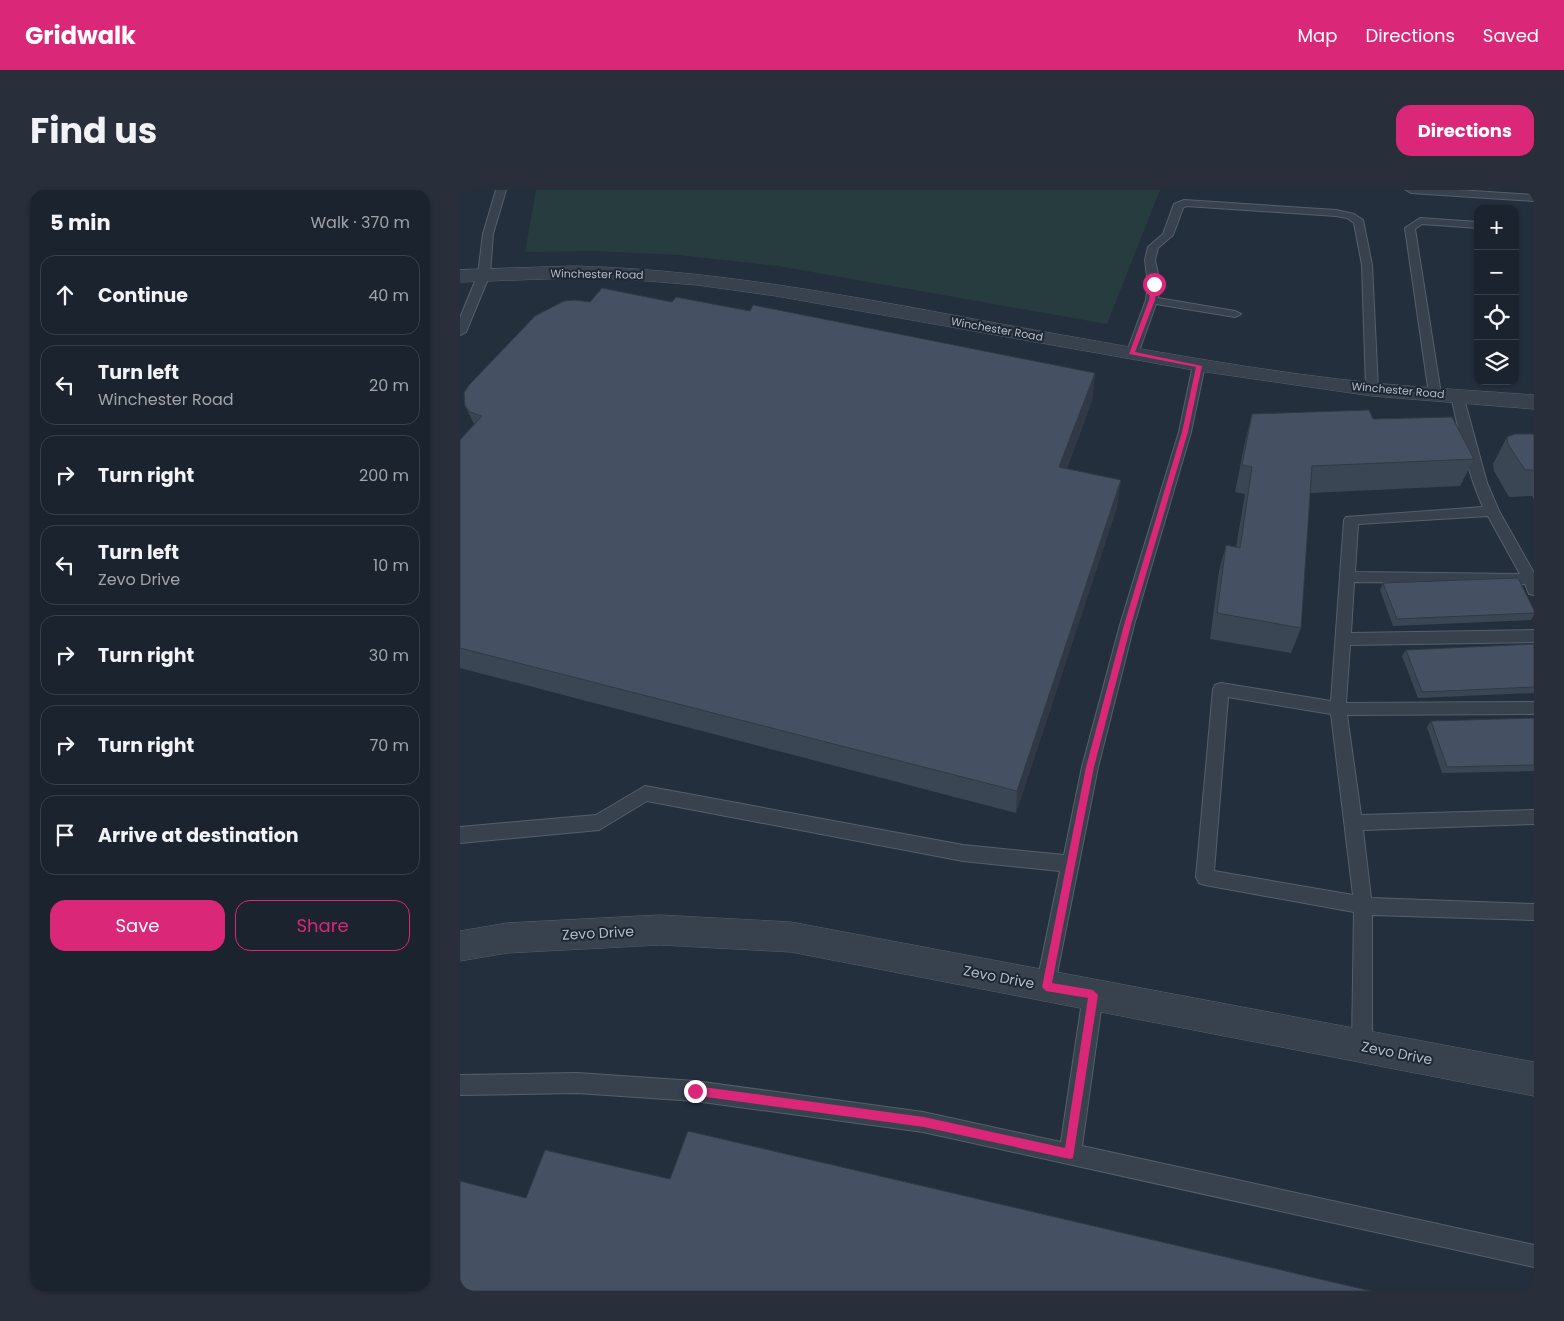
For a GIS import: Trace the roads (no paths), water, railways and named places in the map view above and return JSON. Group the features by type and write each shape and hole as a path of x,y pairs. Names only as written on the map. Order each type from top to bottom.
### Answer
{"street":[{"name":"Winchester Road","path":"460,276 574,272 623,273 697,279 776,290 1199,366 1372,389 1534,402"},
{"name":"Zevo Drive","path":"460,946 507,938 660,930 791,937 1534,1079"}],"lane":[{"path":"460,333 484,274 488,234 501,190"},
{"path":"1411,190 1485,193 1534,198"},
{"path":"1132,354 1152,300 1154,284 1150,260 1154,247 1168,236 1178,206 1184,203 1336,213 1350,216 1359,222 1368,265 1372,389"},
{"path":"1436,394 1410,228 1420,221 1474,225"},
{"path":"1152,300 1234,314"},
{"path":"1046,987 1090,767 1127,625 1185,432 1199,366"},
{"path":"1457,396 1471,458 1485,497 1533,583"},
{"path":"1362,1046 1363,905 1338,709 1351,520 1492,511"},
{"path":"1347,577 1533,583"},
{"path":"1343,639 1534,636"},
{"path":"1534,708 1338,709 1221,689 1205,877 1379,908 1534,912"},
{"path":"460,835 599,822 645,793 963,853 1071,864"},
{"path":"1354,823 1534,817"},
{"path":"1070,1154 1093,995"},
{"path":"460,1085 577,1083 695,1091 924,1122 1534,1256"}]}
